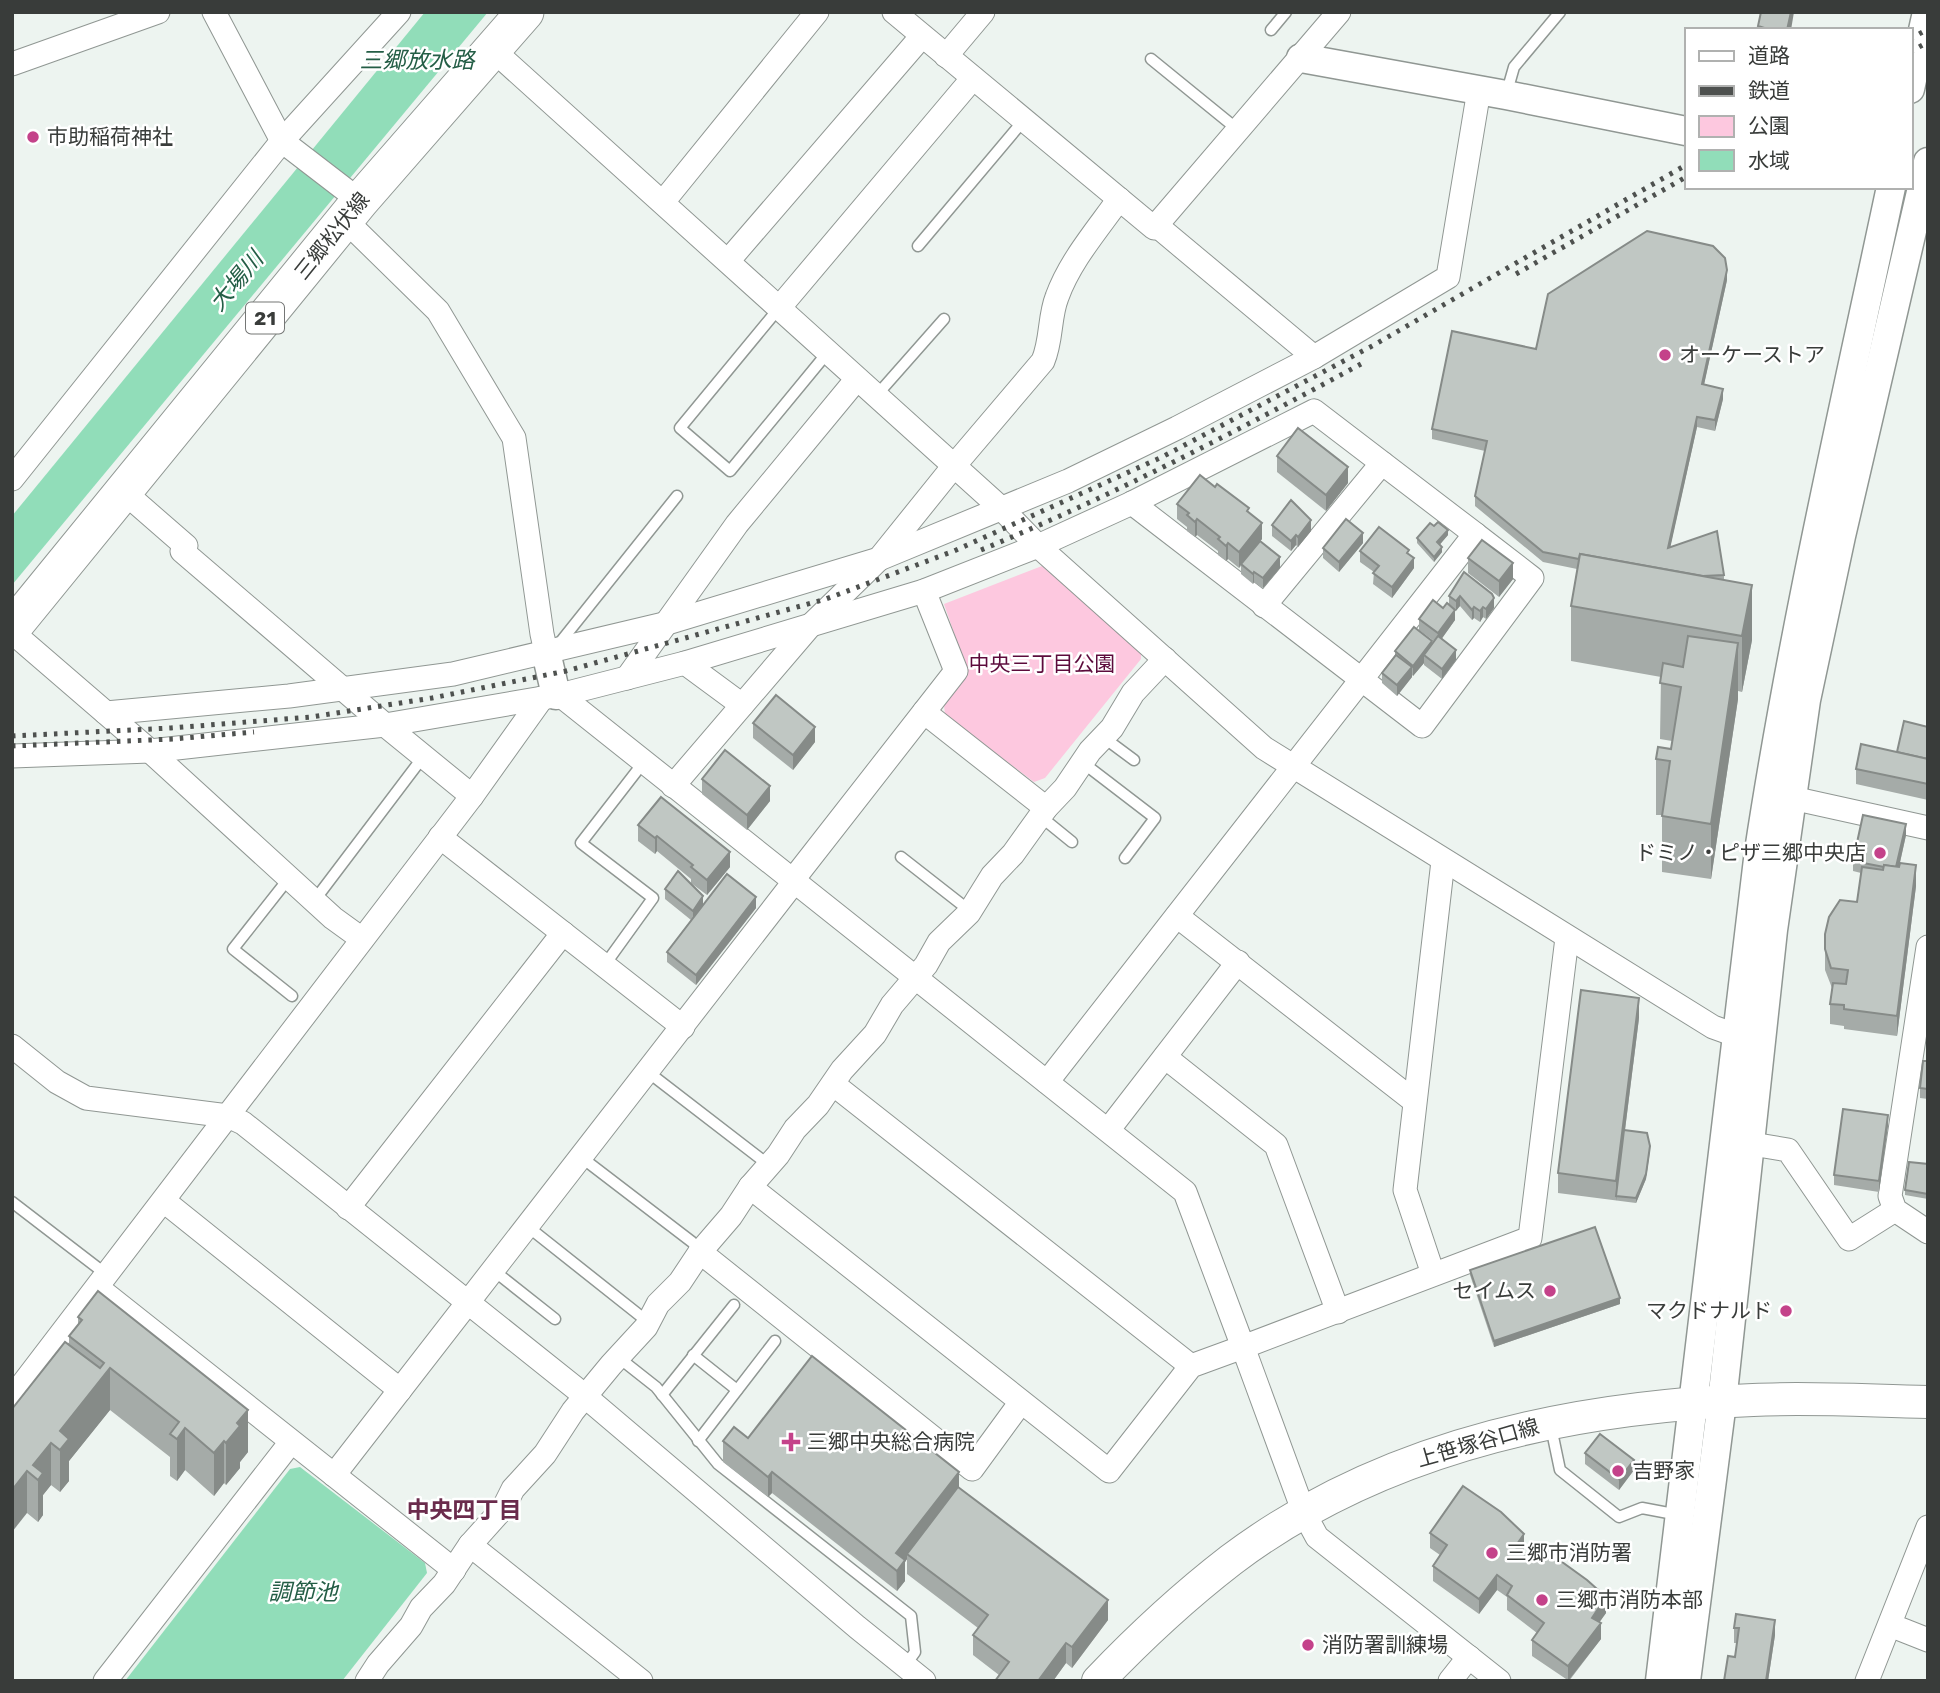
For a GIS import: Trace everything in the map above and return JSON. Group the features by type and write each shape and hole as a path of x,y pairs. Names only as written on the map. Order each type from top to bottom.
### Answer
{"main road":[{"name":"三郷松伏線","path":"12,630 350,204 525,12"},
{"name":"上笹塚谷口線","path":"1098,1681 1143,1634 1233,1559 1304,1513 1413,1461 1461,1444 1577,1417 1707,1403 1754,1400 1928,1402"}],"street":[{"path":"12,64 158,12"},
{"path":"12,1398 440,837 553,696 550,651 513,438 438,311 350,204 287,146 214,12"},
{"path":"12,479 399,12"},
{"path":"663,202 817,12"},
{"path":"894,12 1154,228 1339,12"},
{"path":"946,56 983,12"},
{"path":"1912,80 1927,12"},
{"path":"728,261 922,36"},
{"path":"493,50 1264,748 1292,768 1713,1027 1738,1036"},
{"path":"1301,58 1493,92 1685,131"},
{"path":"779,308 973,78"},
{"path":"106,713 262,699 453,674 664,624 879,559 1068,481 1314,357 1448,277 1493,92"},
{"path":"1912,160 1928,153"},
{"path":"1660,1681 1679,1515 1707,1403 1752,1144 1773,930 1806,700 1840,536 1920,187 1928,163"},
{"path":"1686,1681 1738,1036 1759,851 1777,734 1814,546 1891,189"},
{"path":"673,786 809,627 879,559 1043,361 1049,346 1055,300 1064,281 1119,199"},
{"path":"1156,225 1314,357"},
{"path":"627,678 737,524 856,380"},
{"path":"12,756 150,751 385,725 553,696 685,663 924,591 1132,503 1314,411 1532,578 1422,726 1132,503"},
{"path":"1264,606 1382,463"},
{"path":"124,492 186,546 182,551 472,796"},
{"path":"1047,1082 1475,534"},
{"path":"334,1475 956,671 924,591"},
{"path":"12,630 150,751 314,901 362,939"},
{"path":"372,1679 421,1608 444,1584 470,1545 495,1518 513,1489 545,1454 618,1357 638,1337 658,1304 680,1282 700,1252 732,1216 750,1187 770,1166 794,1129 818,1105 842,1070 875,1034 939,942 970,911 992,876 1013,854 1082,762 1112,728 1133,693 1165,659"},
{"path":"685,663 742,705"},
{"path":"553,696 643,762 915,979 1109,1129 1185,1192 1304,1513 1317,1537 1499,1681"},
{"path":"925,712 1043,812"},
{"path":"1792,797 1928,828"},
{"path":"440,837 683,1027"},
{"path":"1433,1274 1405,1190 1443,861"},
{"path":"1177,916 1414,1101"},
{"path":"348,1208 563,933"},
{"path":"750,1187 1110,1471 1191,1366 1530,1238 1567,938"},
{"path":"1928,947 1921,1042 1890,1196 1895,1210 1928,1233"},
{"path":"1109,1129 1238,962"},
{"path":"12,1046 57,1082 86,1098 228,1116 243,1123 586,1397 857,1628 924,1681"},
{"path":"1165,1057 1276,1145 1338,1312"},
{"path":"833,1084 1191,1366"},
{"path":"1752,1144 1788,1150 1849,1240 1895,1210"},
{"path":"164,1201 400,1390"},
{"path":"700,1252 972,1469 1021,1402"},
{"path":"102,1282 291,1442 454,1570"},
{"path":"105,1681 291,1442"},
{"path":"1867,1681 1928,1527"},
{"path":"470,1545 641,1681"},
{"path":"1890,1625 1928,1640"},
{"path":"1450,1681 1469,1657"}],"lane":[{"path":"1271,30 1286,12"},
{"path":"1493,92 1560,12"},
{"path":"1151,59 1237,129"},
{"path":"918,246 1024,120"},
{"path":"779,308 680,429 730,471 828,352"},
{"path":"876,397 944,319"},
{"path":"550,651 677,496"},
{"path":"1103,737 1134,760"},
{"path":"314,901 423,757"},
{"path":"604,966 653,898 581,843 643,762"},
{"path":"1082,762 1155,818 1125,858"},
{"path":"1043,812 1072,842"},
{"path":"901,857 970,911"},
{"path":"289,878 233,948 292,996"},
{"path":"648,1072 770,1166"},
{"path":"582,1157 692,1242 700,1252"},
{"path":"12,1202 102,1282"},
{"path":"527,1226 648,1322"},
{"path":"493,1269 555,1319"},
{"path":"662,1395 734,1305"},
{"path":"698,1441 775,1341"},
{"path":"693,1355 737,1390"},
{"path":"618,1357 656,1387 718,1464 911,1616 915,1652 905,1666"},
{"path":"1550,1422 1560,1470 1619,1517 1642,1508 1679,1515"}],"green space":[{"name":"中央三丁目公園","path":"1042,566 1141,653 1141,659 1045,778 1034,782 945,715 944,705 968,674 944,604"}],"water":[{"name":"三郷放水路","path":"425,12 488,12 12,585 12,516"},
{"name":"調節池","path":"300,1467 425,1563 427,1573 342,1681 125,1681 290,1469"}],"building":[{"path":"1761,12 1791,12 1787,28 1758,26"},
{"path":"1647,231 1713,246 1725,258 1727,270 1702,384 1723,389 1715,420 1697,417 1668,548 1717,531 1724,575 1703,576 1580,554 1579,559 1543,552 1475,496 1487,441 1432,429 1452,331 1536,349 1548,294"},
{"path":"1298,428 1348,467 1326,495 1277,456"},
{"path":"1200,475 1249,508 1247,511 1262,523 1239,552 1228,543 1226,546 1218,539 1220,537 1197,519 1195,522 1187,515 1189,513 1177,504"},
{"path":"1291,500 1311,520 1298,537 1296,535 1291,541 1272,525"},
{"path":"1346,519 1363,533 1339,562 1323,548"},
{"path":"1438,522 1448,530 1437,542 1442,547 1434,557 1417,538 1430,523 1434,526"},
{"path":"1379,527 1409,550 1407,553 1414,558 1392,587 1373,573 1379,566 1360,551"},
{"path":"1482,540 1513,563 1499,581 1468,558"},
{"path":"1260,541 1280,557 1263,578 1241,564"},
{"path":"1580,554 1752,585 1742,636 1571,606"},
{"path":"1464,572 1492,594 1494,598 1486,609 1483,607 1480,611 1474,607 1472,610 1460,596 1456,601 1449,596"},
{"path":"1433,600 1443,608 1447,603 1455,610 1438,633 1419,619"},
{"path":"1414,627 1432,641 1413,666 1395,651"},
{"path":"1438,636 1456,650 1442,669 1424,655"},
{"path":"1688,636 1738,643 1711,824 1662,816 1670,761 1656,759 1658,747 1671,749 1681,687 1660,683 1663,663 1683,667"},
{"path":"1396,655 1412,667 1397,685 1382,673"},
{"path":"776,695 815,727 793,755 753,723"},
{"path":"1904,721 1928,727 1928,759 1897,752"},
{"path":"1861,744 1928,759 1928,784 1856,769"},
{"path":"725,750 770,786 747,815 702,779"},
{"path":"661,797 730,852 707,880 657,836 655,838 638,825"},
{"path":"1863,815 1906,824 1896,867 1853,861"},
{"path":"1900,863 1916,865 1897,1016 1844,1009 1844,1005 1830,1004 1833,983 1846,984 1848,970 1831,968 1825,949 1829,917 1840,900 1857,902 1862,867 1883,870 1884,865 1899,867"},
{"path":"678,871 703,896 693,911 665,889"},
{"path":"727,874 756,897 696,975 667,952"},
{"path":"1581,990 1639,998 1616,1181 1558,1173"},
{"path":"1923,1061 1928,1061 1928,1089 1920,1088"},
{"path":"1843,1109 1888,1115 1879,1181 1834,1175"},
{"path":"1624,1130 1647,1133 1650,1146 1646,1174 1636,1198 1616,1196"},
{"path":"1909,1162 1928,1164 1928,1194 1905,1190"},
{"path":"1595,1227 1620,1298 1494,1341 1470,1270"},
{"path":"98,1291 248,1410 237,1423 240,1426 214,1453 185,1428 177,1439 170,1434 179,1422 110,1368 60,1431 69,1439 60,1450 51,1443 33,1465 43,1473 38,1480 27,1471 12,1490 12,1409 65,1342 100,1368 104,1363 69,1336 82,1320 78,1317"},
{"path":"812,1356 959,1472 896,1553 905,1560 897,1571 772,1472 768,1477 723,1441 734,1427 748,1438"},
{"path":"1600,1434 1634,1460 1619,1479 1585,1453"},
{"path":"1463,1486 1501,1512 1524,1534 1515,1547 1537,1561 1544,1549 1606,1597 1592,1618 1601,1623 1568,1666 1532,1640 1544,1623 1507,1595 1512,1586 1497,1575 1479,1599 1433,1566 1447,1545 1430,1533"},
{"path":"958,1487 1108,1600 1072,1647 1066,1643 1038,1681 995,1681 1009,1662 973,1635 988,1615 907,1554"},
{"path":"1736,1614 1775,1620 1766,1681 1724,1681 1728,1656 1735,1657 1739,1628 1734,1628"}],"railway":[{"path":"1912,38 1928,29"},
{"path":"1912,51 1928,42"},
{"path":"12,736 311,717 432,698 566,671 826,599 954,551 1162,457 1374,345 1685,166"},
{"path":"1516,274 1685,178"},
{"path":"981,550 1174,462 1361,364"},
{"path":"12,746 173,739 254,732"}],"place":[{"name":"市助稲荷神社","path":"33,137"},
{"name":"オーケーストア","path":"1665,355"},
{"name":"ドミノ・ピザ三郷中央店","path":"1880,853"},
{"name":"セイムス","path":"1550,1291"},
{"name":"マクドナルド","path":"1786,1311"},
{"name":"三郷中央総合病院","path":"791,1442"},
{"name":"吉野家","path":"1618,1471"},
{"name":"三郷市消防署","path":"1492,1553"},
{"name":"三郷市消防本部","path":"1542,1600"},
{"name":"消防署訓練場","path":"1308,1645"}],"district":[{"name":"中央四丁目","path":"464,1510"}],"water label":[{"name":"大場川","path":"236,281"}]}
